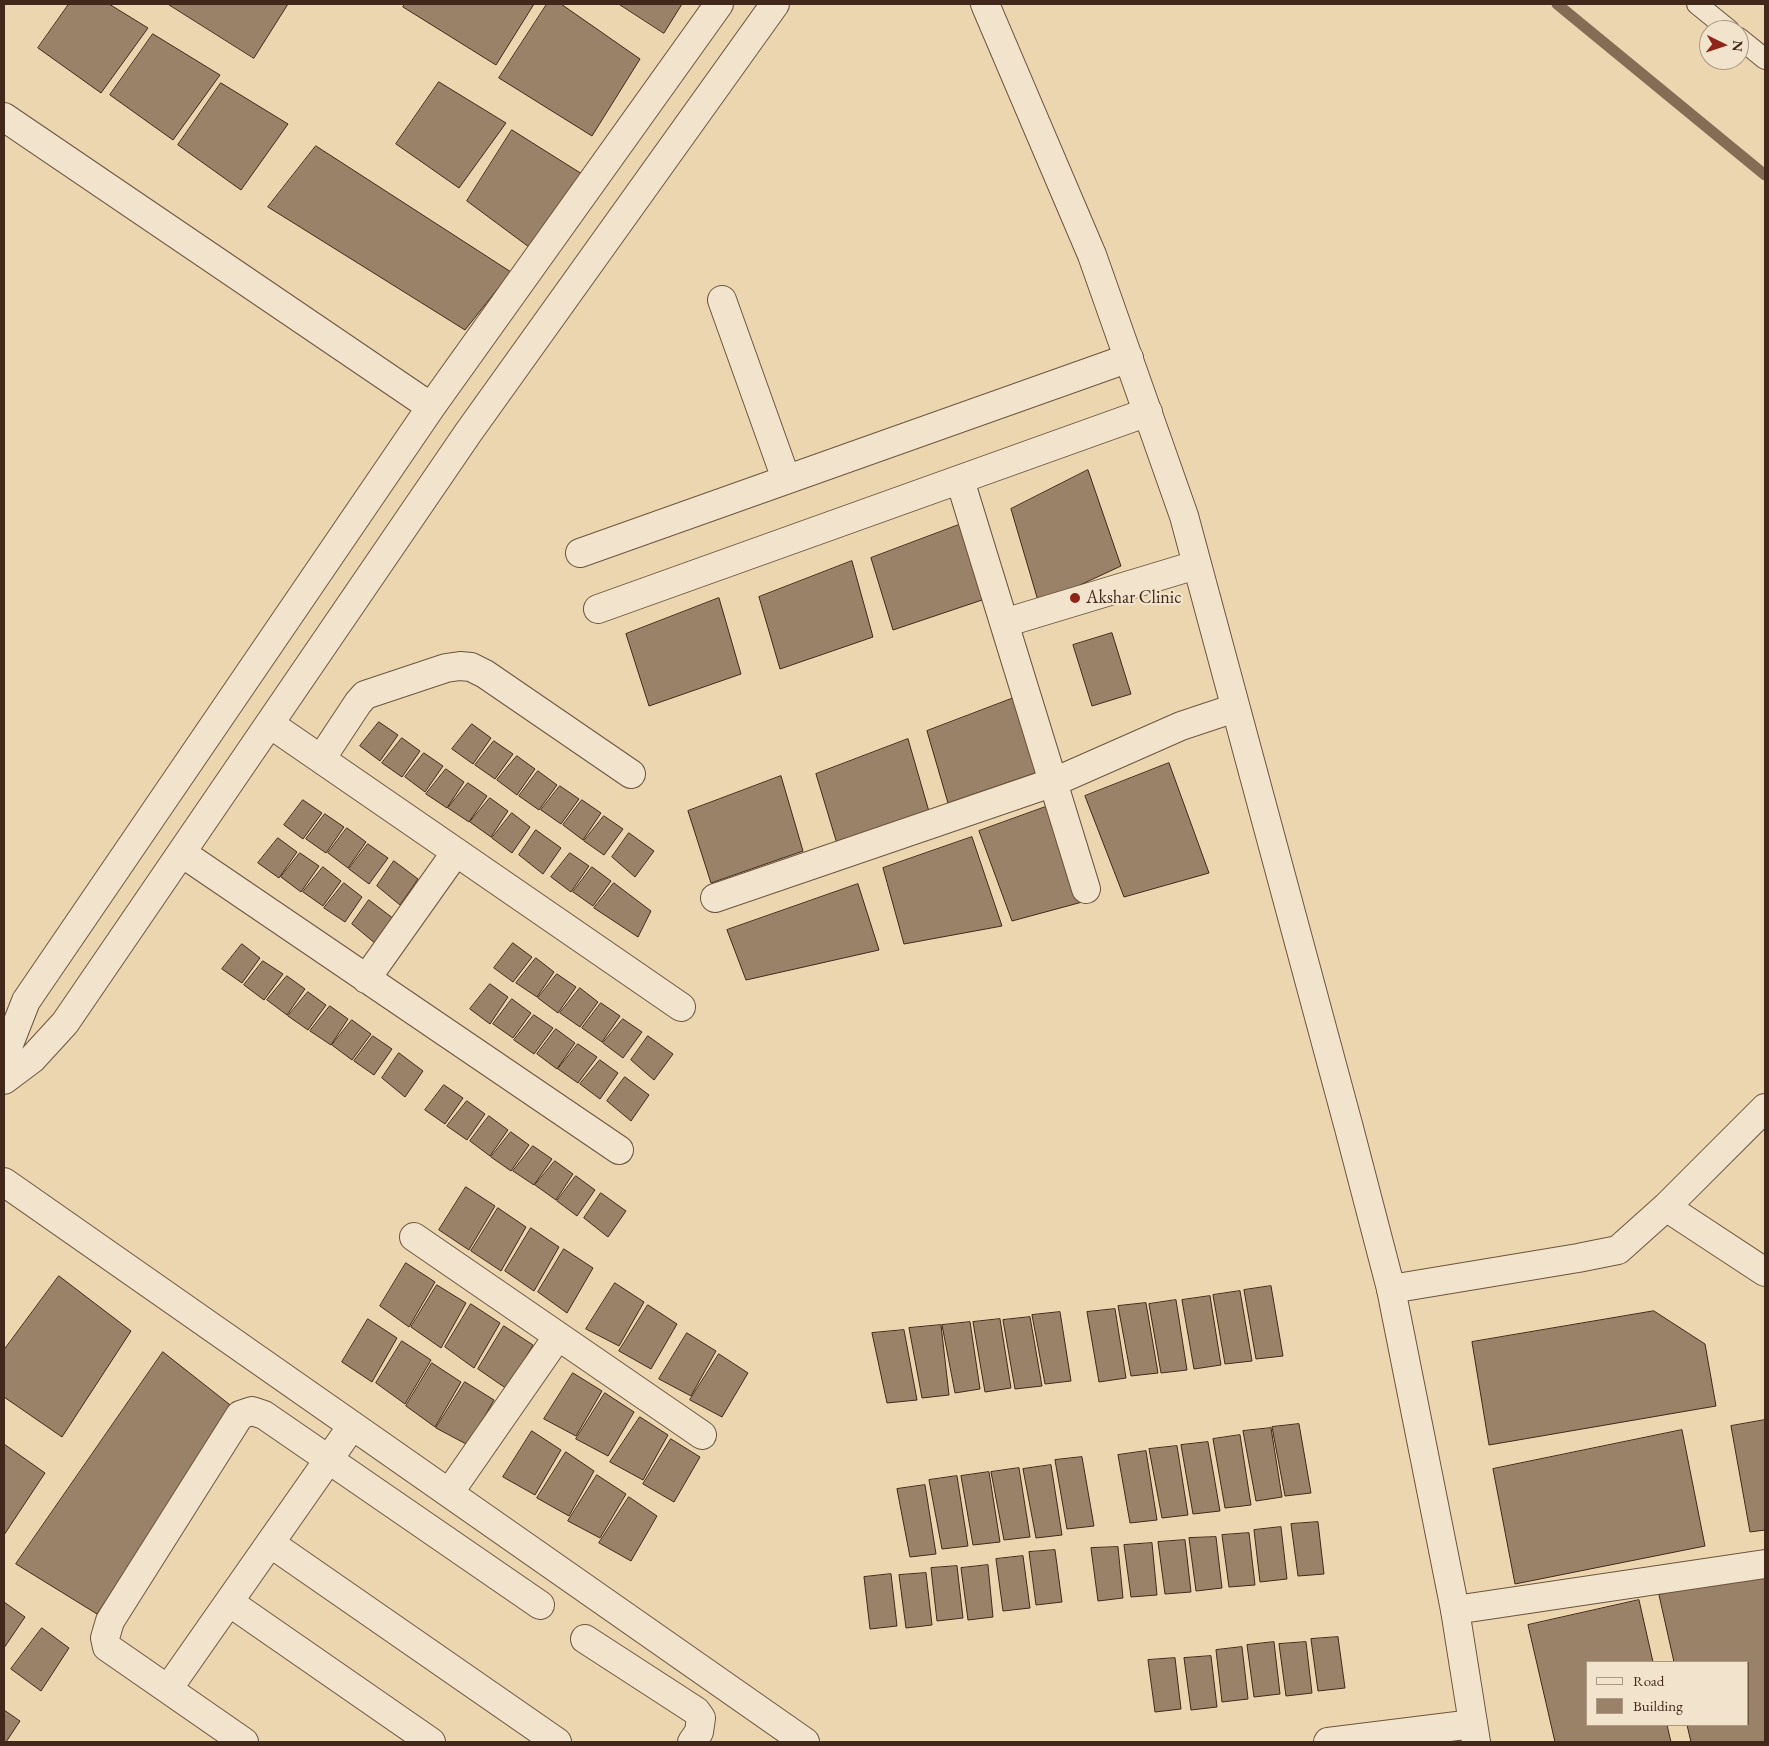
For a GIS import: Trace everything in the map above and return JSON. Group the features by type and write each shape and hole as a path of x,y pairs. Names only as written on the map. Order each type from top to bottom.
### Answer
{"street":[{"path":"4,1057 26,1001 432,407 719,4"},
{"path":"4,1080 32,1059 65,1023 468,433 775,4"},
{"path":"985,4 1092,255 1184,516 1391,1289 1455,1610 1475,1733 1328,1742"},
{"path":"4,117 432,407"},
{"path":"722,300 786,479"},
{"path":"580,553 1129,358"},
{"path":"598,609 1148,412"},
{"path":"960,480 1086,889"},
{"path":"1004,623 1196,565"},
{"path":"321,759 358,703 365,696 437,671 460,666 471,667 485,674 631,774"},
{"path":"715,898 1054,782 1181,726 1235,708"},
{"path":"270,724 681,1007"},
{"path":"366,979 456,852"},
{"path":"182,854 619,1150"},
{"path":"1391,1289 1618,1250 1666,1207 1765,1108"},
{"path":"4,1182 805,1742"},
{"path":"1666,1207 1765,1272"},
{"path":"414,1237 702,1434"},
{"path":"449,1493 558,1336"},
{"path":"244,1742 107,1647 105,1638 110,1621 240,1415 252,1411 264,1415 540,1605"},
{"path":"168,1689 352,1426"},
{"path":"270,1543 522,1733 557,1742"},
{"path":"1455,1610 1765,1564"},
{"path":"229,1602 431,1742"},
{"path":"585,1639 696,1711 701,1718 699,1732 692,1742"}],"lane":[{"path":"1696,4 1716,20"},
{"path":"1749,46 1765,59"}],"building":[{"path":"69,4 109,4 148,28 101,93 38,48"},
{"path":"168,4 288,4 254,58"},
{"path":"405,4 534,4 496,65 403,7"},
{"path":"547,4 561,4 640,59 592,136 499,78"},
{"path":"619,4 682,4 664,33"},
{"path":"153,34 220,75 173,140 110,95"},
{"path":"439,82 506,123 459,188 396,144"},
{"path":"221,83 288,124 241,190 178,145"},
{"path":"512,130 582,174 533,250 467,201"},
{"path":"316,146 511,272 465,330 268,207"},
{"path":"1088,470 1121,566 1039,604 1011,509"},
{"path":"964,523 985,599 893,630 871,558"},
{"path":"852,561 873,637 780,669 759,597"},
{"path":"719,598 741,674 649,706 626,634"},
{"path":"1112,633 1131,694 1092,706 1073,645"},
{"path":"1019,696 1041,771 948,803 927,731"},
{"path":"379,722 398,735 380,761 360,746"},
{"path":"472,724 491,738 473,764 452,749"},
{"path":"402,738 420,751 402,777 382,763"},
{"path":"908,739 930,815 838,847 816,774"},
{"path":"494,741 513,754 495,779 475,765"},
{"path":"424,753 443,766 425,792 405,777"},
{"path":"517,756 535,769 517,795 497,780"},
{"path":"1169,763 1209,873 1124,897 1085,796"},
{"path":"446,769 464,782 447,808 426,794"},
{"path":"538,771 557,785 539,810 519,796"},
{"path":"781,776 803,851 711,883 688,811"},
{"path":"468,783 487,796 469,822 448,808"},
{"path":"560,786 579,799 561,824 541,810"},
{"path":"490,798 508,811 491,837 470,822"},
{"path":"303,800 322,813 303,839 284,825"},
{"path":"582,800 601,813 583,840 563,825"},
{"path":"1051,805 1086,901 1012,921 979,831"},
{"path":"512,813 530,827 512,853 492,838"},
{"path":"325,814 344,827 326,853 306,839"},
{"path":"604,816 623,829 604,855 584,841"},
{"path":"347,828 366,842 348,868 328,853"},
{"path":"536,830 561,848 543,874 519,855"},
{"path":"629,833 654,851 635,877 612,857"},
{"path":"972,837 1002,926 904,944 883,868"},
{"path":"278,838 297,852 279,878 258,863"},
{"path":"368,844 388,858 369,884 349,869"},
{"path":"300,853 319,866 301,892 281,877"},
{"path":"570,853 589,866 571,892 551,877"},
{"path":"394,861 418,879 400,905 377,886"},
{"path":"323,867 341,881 323,906 303,892"},
{"path":"592,867 611,881 593,906 573,892"},
{"path":"344,883 362,897 345,922 324,908"},
{"path":"614,883 651,911 638,937 594,908"},
{"path":"858,884 879,950 746,980 727,930"},
{"path":"369,900 394,919 376,944 352,924"},
{"path":"513,943 532,957 513,982 494,968"},
{"path":"242,944 260,958 242,983 222,969"},
{"path":"536,958 554,972 537,997 516,983"},
{"path":"263,961 283,974 264,1000 244,985"},
{"path":"557,974 576,987 558,1013 538,998"},
{"path":"287,976 305,989 287,1015 267,1000"},
{"path":"490,984 508,997 490,1024 470,1009"},
{"path":"580,988 598,1002 580,1027 560,1013"},
{"path":"308,992 326,1005 308,1030 288,1016"},
{"path":"512,999 531,1013 513,1038 493,1024"},
{"path":"601,1003 620,1016 602,1042 582,1028"},
{"path":"330,1006 348,1019 331,1045 310,1031"},
{"path":"534,1015 553,1028 534,1054 514,1040"},
{"path":"623,1019 642,1032 623,1058 603,1043"},
{"path":"352,1020 371,1034 352,1060 332,1045"},
{"path":"556,1029 575,1043 557,1069 537,1054"},
{"path":"373,1036 392,1049 374,1075 354,1061"},
{"path":"648,1036 673,1054 654,1080 631,1060"},
{"path":"578,1044 597,1057 578,1083 558,1069"},
{"path":"399,1053 423,1071 405,1097 382,1078"},
{"path":"600,1060 618,1073 600,1099 580,1084"},
{"path":"625,1077 649,1095 631,1121 607,1101"},
{"path":"444,1085 463,1098 445,1124 425,1110"},
{"path":"467,1101 485,1114 467,1140 447,1126"},
{"path":"489,1116 508,1130 490,1156 470,1141"},
{"path":"511,1132 529,1145 511,1171 491,1157"},
{"path":"533,1146 552,1159 534,1185 513,1171"},
{"path":"555,1161 573,1174 556,1200 535,1185"},
{"path":"576,1176 595,1190 577,1216 557,1201"},
{"path":"466,1187 495,1206 469,1250 439,1230"},
{"path":"601,1193 626,1211 608,1237 584,1218"},
{"path":"498,1208 526,1227 501,1271 471,1251"},
{"path":"531,1228 559,1247 534,1291 505,1271"},
{"path":"564,1249 593,1268 567,1313 538,1292"},
{"path":"406,1263 435,1282 409,1327 380,1306"},
{"path":"59,1276 131,1331 62,1437 4,1397 4,1350"},
{"path":"615,1283 644,1302 619,1346 586,1329"},
{"path":"437,1285 466,1303 441,1348 411,1327"},
{"path":"1271,1286 1283,1356 1256,1359 1244,1290"},
{"path":"1240,1291 1252,1361 1225,1364 1213,1295"},
{"path":"1210,1296 1221,1365 1194,1369 1182,1300"},
{"path":"1176,1300 1187,1370 1161,1373 1149,1304"},
{"path":"1146,1303 1158,1373 1131,1376 1118,1306"},
{"path":"471,1304 500,1323 474,1368 445,1347"},
{"path":"648,1305 677,1324 651,1369 619,1351"},
{"path":"1115,1309 1126,1378 1099,1382 1087,1312"},
{"path":"1654,1311 1705,1344 1716,1406 1489,1445 1472,1342"},
{"path":"1060,1312 1071,1381 1045,1384 1032,1315"},
{"path":"1030,1317 1042,1386 1015,1389 1003,1320"},
{"path":"368,1319 397,1338 372,1382 342,1362"},
{"path":"1000,1319 1011,1388 985,1392 973,1322"},
{"path":"970,1322 980,1389 955,1393 942,1325"},
{"path":"941,1325 949,1395 922,1398 909,1328"},
{"path":"504,1326 533,1345 507,1389 478,1369"},
{"path":"904,1330 917,1400 887,1403 872,1333"},
{"path":"687,1333 716,1351 691,1396 659,1379"},
{"path":"402,1341 431,1360 405,1404 376,1383"},
{"path":"163,1352 234,1408 97,1614 16,1564"},
{"path":"719,1354 748,1373 722,1417 690,1400"},
{"path":"432,1363 461,1382 435,1427 406,1406"},
{"path":"573,1373 602,1391 576,1436 544,1419"},
{"path":"465,1382 494,1400 468,1445 436,1428"},
{"path":"605,1393 634,1412 608,1456 576,1439"},
{"path":"640,1417 668,1435 643,1480 610,1462"},
{"path":"1765,1420 1765,1530 1750,1532 1731,1426"},
{"path":"1299,1424 1311,1493 1285,1496 1272,1427"},
{"path":"1271,1428 1282,1497 1256,1501 1243,1431"},
{"path":"1682,1430 1705,1546 1515,1584 1493,1469"},
{"path":"532,1431 561,1450 535,1495 503,1477"},
{"path":"1240,1435 1251,1505 1225,1508 1213,1439"},
{"path":"671,1439 700,1457 674,1502 643,1484"},
{"path":"1208,1442 1220,1511 1193,1514 1181,1445"},
{"path":"4,1444 45,1473 4,1535"},
{"path":"1177,1446 1188,1515 1162,1518 1149,1449"},
{"path":"1146,1451 1157,1520 1130,1523 1118,1455"},
{"path":"566,1452 594,1471 569,1516 537,1498"},
{"path":"1082,1457 1094,1526 1067,1529 1055,1460"},
{"path":"1051,1465 1062,1535 1036,1538 1023,1469"},
{"path":"1019,1468 1030,1537 1004,1540 991,1472"},
{"path":"989,1472 1000,1542 973,1545 961,1476"},
{"path":"597,1475 626,1494 600,1538 568,1521"},
{"path":"957,1476 968,1546 942,1549 929,1480"},
{"path":"925,1485 936,1554 910,1557 897,1489"},
{"path":"629,1497 657,1516 631,1561 599,1543"},
{"path":"1318,1522 1324,1574 1298,1576 1291,1524"},
{"path":"1281,1527 1287,1579 1260,1582 1254,1530"},
{"path":"1249,1533 1255,1585 1229,1587 1222,1535"},
{"path":"1216,1537 1222,1588 1196,1591 1189,1538"},
{"path":"1185,1540 1191,1592 1165,1594 1158,1542"},
{"path":"1152,1543 1157,1595 1131,1597 1124,1545"},
{"path":"1118,1547 1123,1598 1098,1601 1091,1548"},
{"path":"1055,1550 1062,1602 1036,1605 1029,1552"},
{"path":"1023,1556 1030,1608 1003,1611 996,1559"},
{"path":"988,1565 993,1617 968,1620 961,1568"},
{"path":"957,1566 963,1618 937,1621 931,1568"},
{"path":"1765,1571 1765,1742 1691,1742 1687,1726 1749,1726 1749,1661 1674,1661 1659,1595"},
{"path":"926,1573 932,1625 906,1628 899,1575"},
{"path":"891,1574 897,1626 870,1629 864,1577"},
{"path":"1639,1600 1653,1661 1586,1661 1586,1726 1667,1726 1671,1742 1555,1742 1528,1625"},
{"path":"4,1602 25,1617 4,1648"},
{"path":"42,1628 69,1648 41,1691 11,1669"},
{"path":"1338,1637 1345,1688 1318,1691 1311,1639"},
{"path":"1274,1642 1280,1694 1254,1697 1247,1645"},
{"path":"1306,1642 1312,1693 1286,1696 1279,1644"},
{"path":"1242,1647 1248,1699 1222,1702 1216,1650"},
{"path":"1211,1656 1217,1707 1191,1710 1184,1658"},
{"path":"1175,1658 1181,1709 1155,1712 1148,1660"},
{"path":"4,1710 20,1721 6,1742 4,1742"}],"waterway":[{"path":"1557,4 1765,175"}],"place":[{"name":"Akshar Clinic","path":"1075,598"}]}
